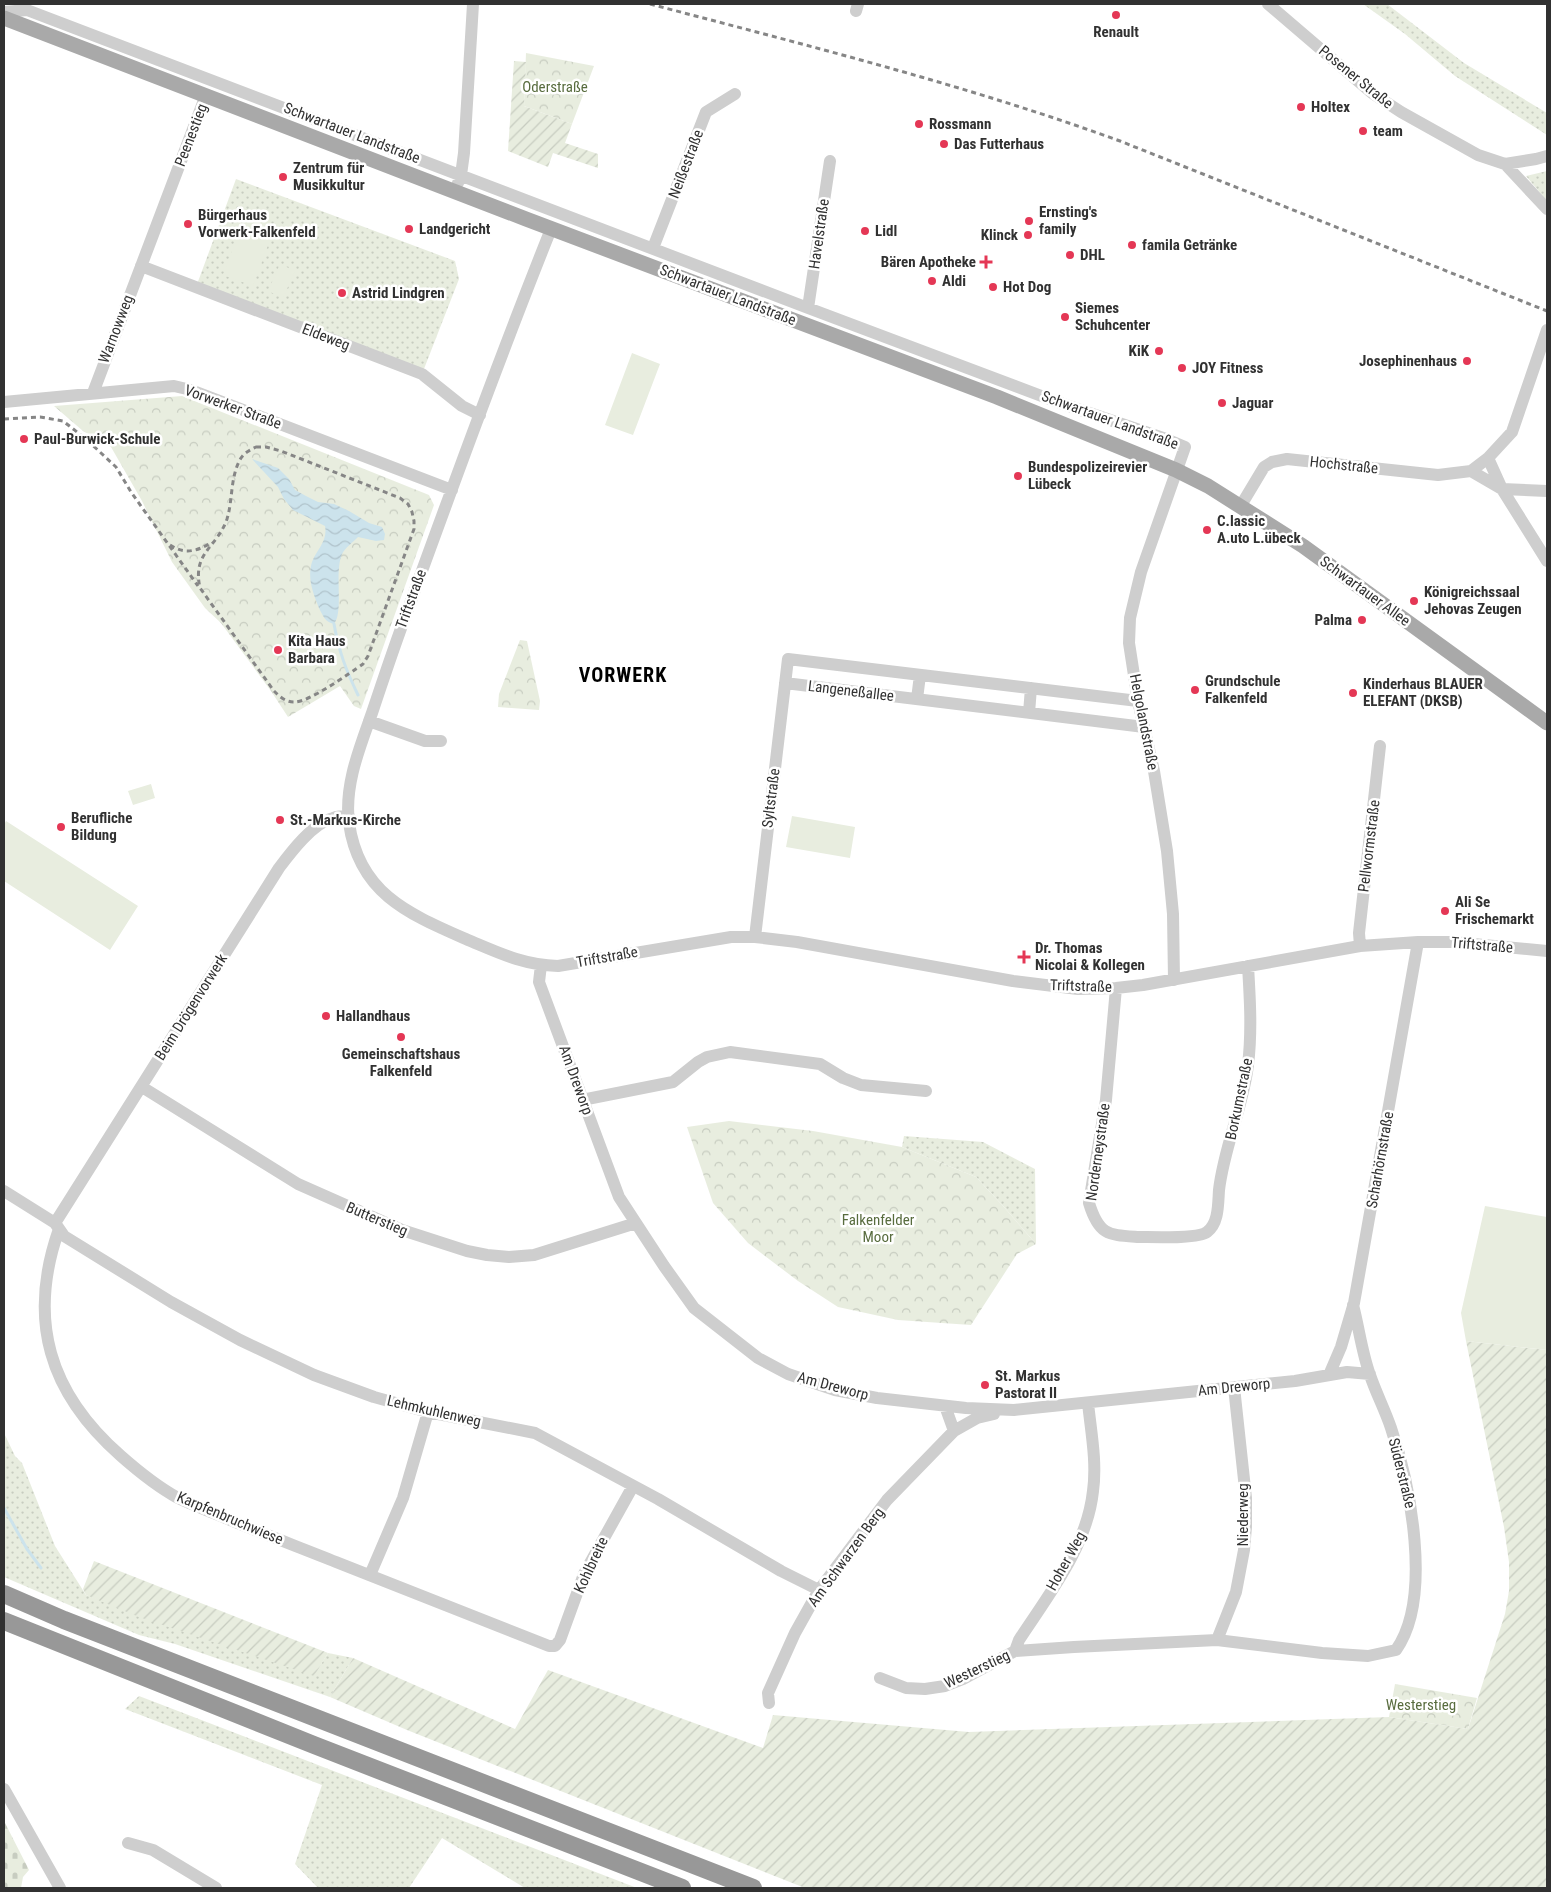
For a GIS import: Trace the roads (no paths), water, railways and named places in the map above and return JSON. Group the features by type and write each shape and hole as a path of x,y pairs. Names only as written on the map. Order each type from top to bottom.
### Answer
{"highway":[{"path":"4,1594 64,1620 753,1888"},
{"path":"4,1622 682,1888"}],"main road":[{"name":"Schwartauer Landstraße","path":"4,18 551,229 997,397 1176,470"},
{"name":"Schwartauer Allee","path":"1176,470 1208,486 1302,546 1547,723"}],"street":[{"path":"454,191 461,175 464,152 473,4"},
{"name":"Posener Straße","path":"1268,4 1372,93 1408,116 1478,155 1505,164 1547,156"},
{"name":"Schwartauer Landstraße","path":"4,12 27,10 1060,403 1166,439 1185,447 1176,470"},
{"name":"Neißestraße","path":"653,248 706,112 735,94"},
{"name":"Peenestieg","path":"142,264 206,95"},
{"name":"Havelstraße","path":"808,308 830,161"},
{"name":"Posener Straße","path":"1505,164 1547,209"},
{"name":"Triftstraße","path":"551,229 410,601 353,771 349,794 349,816 352,839 359,858 371,879 389,898 410,914 515,960 541,966 558,966 731,937 755,937 797,942 1013,981 1078,989 1116,988 1174,980 1360,946 1418,942 1462,943 1547,951"},
{"name":"Eldeweg","path":"142,264 163,275 422,374 462,406 480,415"},
{"name":"Warnowweg","path":"93,393 142,264"},
{"path":"1546,334 1512,432 1488,458 1471,471 1502,489 1547,492"},
{"name":"Vorwerker Straße","path":"4,402 174,386 191,390 452,490"},
{"path":"1488,458 1502,489 1547,561"},
{"name":"Hochstraße","path":"1240,506 1264,467 1272,462 1287,459 1438,475 1471,471"},
{"name":"Helgolandstraße","path":"1174,980 1173,914 1167,851 1154,772 1138,701 1129,643 1130,618 1141,572 1176,470"},
{"name":"Langeneßallee","path":"788,659 1138,701"},
{"name":"Syltstraße","path":"755,937 788,659"},
{"path":"917,699 920,674"},
{"name":"Langeneßallee","path":"786,683 1144,727"},
{"path":"1028,713 1031,688"},
{"path":"369,721 426,741 441,741"},
{"name":"Pellwormstraße","path":"1360,946 1358,933 1380,746"},
{"name":"Beim Drögenvorwerk","path":"57,1226 279,868 308,835 326,821 349,816"},
{"name":"Scharhörnstraße","path":"1329,1375 1341,1347 1353,1305 1418,942"},
{"name":"Am Dreworp","path":"541,966 539,982 619,1197 694,1308 758,1358 788,1374 835,1390 877,1398 946,1406 1014,1410 1234,1387 1347,1372 1370,1374"},
{"name":"Borkumstraße","path":"1211,1228 1216,1218 1220,1184 1248,1065 1250,1013 1248,966"},
{"name":"Norderneystraße","path":"1116,988 1106,1100 1090,1203 1093,1216 1101,1229 1110,1234 1122,1236 1198,1236 1205,1234 1211,1228"},
{"path":"582,1100 673,1082 707,1057 730,1052 820,1064 843,1078 861,1085 926,1091"},
{"name":"Butterstieg","path":"142,1087 298,1184 402,1230 467,1251 487,1256 534,1255 636,1223"},
{"name":"Lehmkuhlenweg","path":"4,1190 57,1226 64,1236 163,1297 240,1340 323,1378 374,1397 428,1412 535,1433 633,1486 781,1571 819,1590"},
{"name":"Karpfenbruchwiese","path":"57,1226 46,1282 44,1303 48,1345 65,1389 82,1416 103,1440 136,1468 177,1498 549,1646 555,1646"},
{"name":"Süderstraße","path":"1353,1305 1370,1374 1391,1428 1406,1480 1414,1523 1416,1570 1413,1600 1407,1626 1400,1644"},
{"name":"Niederweg","path":"1217,1640 1236,1592 1244,1550 1246,1527 1246,1498 1234,1387"},
{"name":"Hoher Weg","path":"1015,1651 1019,1640 1081,1539 1090,1513 1094,1489 1094,1461 1088,1403"},
{"path":"946,1406 954,1431"},
{"name":"Am Schwarzen Berg","path":"769,1703 768,1693 795,1633 819,1590 887,1500 954,1431 977,1418 1014,1410"},
{"path":"370,1575 403,1498 428,1412"},
{"name":"Kohlbreite","path":"555,1646 560,1640 584,1574 633,1486"},
{"name":"Westerstieg","path":"880,1678 906,1688 944,1686 963,1679 1015,1651 1074,1647 1217,1640 1322,1653 1368,1656 1396,1650 1400,1644"},
{"path":"4,1789 60,1888"},
{"path":"128,1843 153,1850 216,1888"}],"water":[{"path":"252,459 278,468 289,479 295,490 306,496 318,502 334,504 369,523 382,527 385,534 384,540 376,541 358,537 342,554 339,571 338,610 334,624 326,620 322,614 310,580 312,562 324,541 325,526 293,510 284,499 278,487"}],"waterway":[{"path":"334,624 343,661 358,695"},
{"path":"4,1508 27,1549 41,1568"}],"railway":[{"path":"650,4 887,67 1062,121 1120,141 1547,311"},
{"path":"4,419 40,417 63,421 86,439 116,467 131,492 198,586"},
{"path":"256,447 266,447 281,451 400,498 408,504 414,521 414,529 368,656 363,664 329,687 309,698 294,702 280,697 274,691 200,588 198,576 202,558 223,529 227,519 237,465 249,450 256,447"},
{"path":"170,545 181,550 191,551 211,543"}],"place":[{"name":"Renault","path":"1116,15"},
{"name":"Holtex","path":"1301,107"},
{"name":"Rossmann","path":"919,124"},
{"name":"team","path":"1363,131"},
{"name":"Das Futterhaus","path":"944,144"},
{"name":"Zentrum für Musikkultur","path":"283,177"},
{"name":"Ernsting's family","path":"1029,221"},
{"name":"Bürgerhaus Vorwerk-Falkenfeld","path":"188,224"},
{"name":"Landgericht","path":"409,229"},
{"name":"Lidl","path":"865,231"},
{"name":"Klinck","path":"1028,235"},
{"name":"famila Getränke","path":"1132,245"},
{"name":"DHL","path":"1070,255"},
{"name":"Bären Apotheke","path":"986,262"},
{"name":"Aldi","path":"932,281"},
{"name":"Hot Dog","path":"993,287"},
{"name":"Astrid Lindgren","path":"342,293"},
{"name":"Siemes Schuhcenter","path":"1065,317"},
{"name":"KiK","path":"1159,351"},
{"name":"Josephinenhaus","path":"1467,361"},
{"name":"JOY Fitness","path":"1182,368"},
{"name":"Jaguar","path":"1222,403"},
{"name":"Paul-Burwick-Schule","path":"24,439"},
{"name":"Bundespolizeirevier Lübeck","path":"1018,476"},
{"name":"C.lassic A.uto L.übeck","path":"1207,530"},
{"name":"Königreichssaal Jehovas Zeugen","path":"1414,601"},
{"name":"Palma","path":"1362,620"},
{"name":"Kita Haus Barbara","path":"278,650"},
{"name":"Grundschule Falkenfeld","path":"1195,690"},
{"name":"Kinderhaus BLAUER ELEFANT (DKSB)","path":"1353,693"},
{"name":"St.-Markus-Kirche","path":"280,820"},
{"name":"Berufliche Bildung","path":"61,827"},
{"name":"Ali Se Frischemarkt","path":"1445,911"},
{"name":"Dr. Thomas Nicolai & Kollegen","path":"1024,957"},
{"name":"Hallandhaus","path":"326,1016"},
{"name":"Gemeinschaftshaus Falkenfeld","path":"401,1037"},
{"name":"St. Markus Pastorat II","path":"985,1385"}],"district":[{"name":"VORWERK","path":"623,675"}],"park label":[{"name":"Oderstraße","path":"555,87"},
{"name":"Falkenfelder Moor","path":"878,1228"}]}
